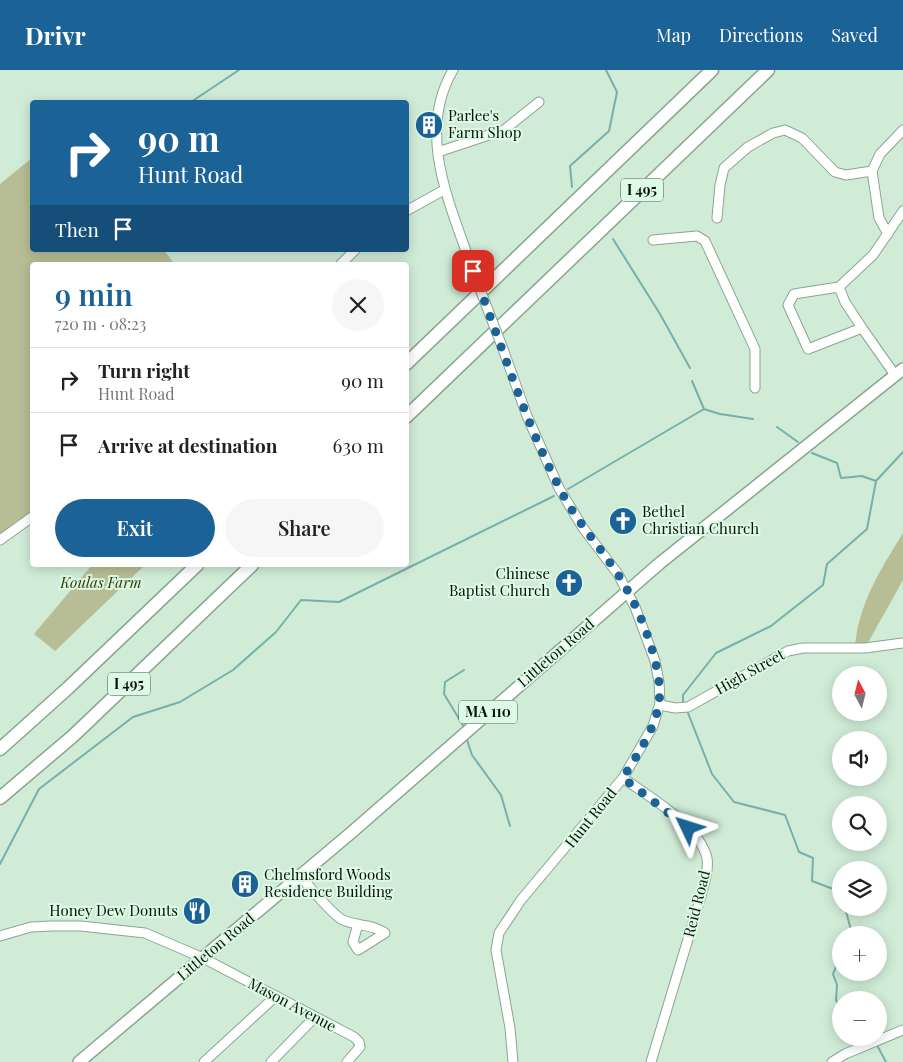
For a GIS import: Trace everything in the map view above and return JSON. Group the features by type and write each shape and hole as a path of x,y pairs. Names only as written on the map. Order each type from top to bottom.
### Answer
{"highway":[{"name":"I 495","path":"409,361 712,70"},
{"name":"I 495","path":"409,414 768,70"},
{"name":"I 495","path":"0,749 68,688 196,567"},
{"name":"I 495","path":"0,798 73,736 250,567"}],"main road":[{"name":"Littleton Road","path":"80,1062 300,876 628,591 899,372"}],"street":[{"name":"Hunt Road","path":"453,70 446,85 441,105 438,152 444,190 527,416 559,488 583,528 628,591 655,661 659,682 660,705 653,726 623,778 521,900 499,933 497,958 510,1028 513,1062"},
{"path":"438,152 504,130 539,102"},
{"path":"717,218 720,184 724,168 748,147 773,133 785,130 802,138 835,172 846,175 872,171"},
{"path":"888,234 879,218 872,171 880,154 903,130"},
{"path":"409,209 444,190"},
{"path":"862,328 808,348 788,305 794,294 839,288 873,255 903,211"},
{"path":"653,240 697,236 705,241 755,349 755,388"},
{"path":"343,262 353,252"},
{"path":"839,288 845,302 862,328 899,372"},
{"path":"0,540 30,518"},
{"name":"High Street","path":"660,705 675,708 688,707 774,657 796,649 865,648 903,645"},
{"name":"Reid Road","path":"623,778 688,828 700,843 707,858 707,871 651,1062"},
{"path":"300,876 340,918 358,924"},
{"name":"Mason Avenue","path":"0,936 31,927 81,926 145,933 203,958 359,1042 358,1050 347,1062"},
{"path":"204,1062 276,996"},
{"path":"271,1062 315,1017"},
{"path":"832,1062 845,1054 903,1030"}],"green space":[{"path":"30,160 30,252 165,252 173,262 30,262 30,512 0,535 0,184"},
{"path":"903,533 903,580 865,648 855,648 865,602 878,574"},
{"name":"Koulas Farm","path":"90,567 143,567 55,651 34,634"}],"waterway":[{"path":"194,100 239,70"},
{"path":"572,187 570,166 609,131 617,92 606,70"},
{"path":"613,239 660,314 690,368"},
{"path":"692,381 704,409 720,414 753,419"},
{"path":"568,489 704,409"},
{"path":"777,427 798,442"},
{"path":"683,702 683,695 716,653 771,626 823,585 827,564 867,529 876,481 903,452"},
{"path":"812,453 837,463 841,478 862,476 876,481"},
{"path":"0,864 39,789 133,717 180,702 233,670 276,632 301,600 339,602 554,496"},
{"path":"464,670 445,682 444,694 464,727"},
{"path":"688,713 712,774 734,802 785,815 799,852 813,858 812,881 832,889"},
{"path":"467,740 472,755 501,795 510,826"},
{"path":"847,916 850,926"},
{"path":"836,981 837,991"},
{"path":"878,1047 886,1062"}],"place":[{"name":"Parlee's Farm Shop","path":"429,125"},
{"name":"Bethel Christian Church","path":"623,521"},
{"name":"Chinese Baptist Church","path":"569,583"},
{"name":"Chelmsford Woods Residence Building","path":"245,884"},
{"name":"Honey Dew Donuts","path":"197,911"}],"route":[{"path":"473,271 527,416 550,471 583,528 618,574 628,591 655,661 659,682 660,703 658,712 653,726 623,778 666,808 688,828"}]}
